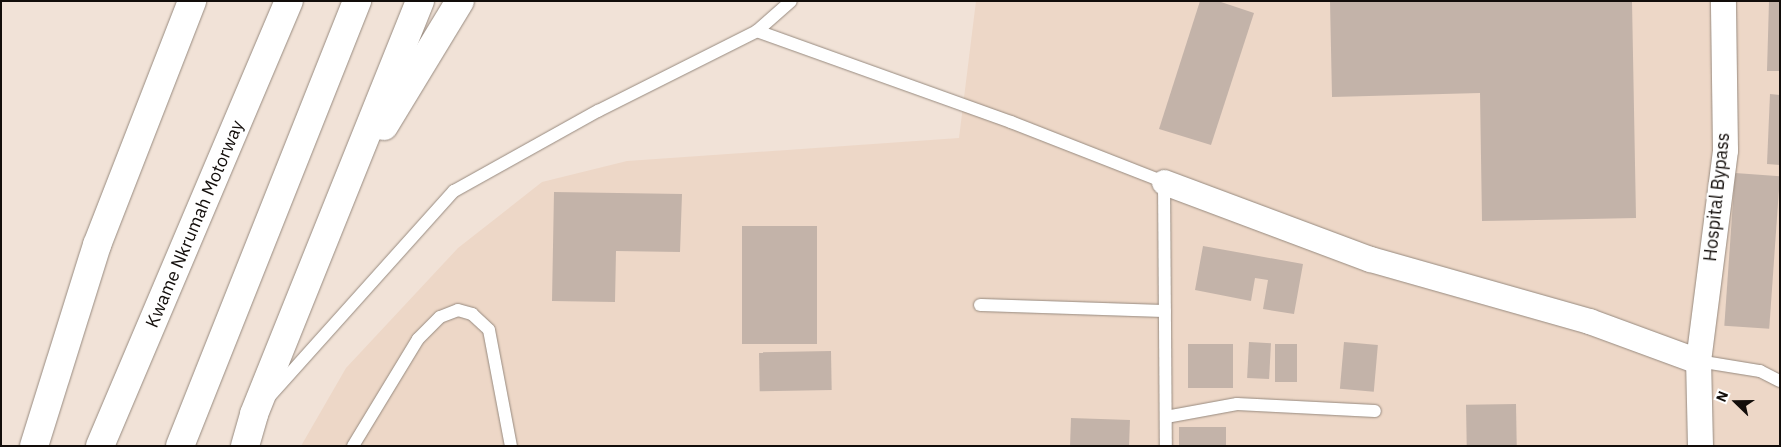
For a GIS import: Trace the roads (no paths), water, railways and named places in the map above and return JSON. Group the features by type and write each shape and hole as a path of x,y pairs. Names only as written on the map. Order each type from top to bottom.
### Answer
{"highway":[{"path":"34,446 97,245 192,1"},
{"name":"Kwame Nkrumah Motorway","path":"100,446 290,1"},
{"path":"180,446 357,1"},
{"path":"245,446 254,414 420,1"},
{"path":"342,193 460,1"}],"street":[{"name":"Hospital Bypass","path":"1700,446 1698,361 1725,150 1723,1"},
{"path":"1164,182 1370,259 1589,321 1698,361"}],"lane":[{"path":"254,414 454,191 598,111 757,31 791,1"},
{"path":"757,31 1011,122 1164,182 1166,446"},
{"path":"980,305 1165,310"},
{"path":"353,446 418,339 440,318 458,310 472,314 489,330 511,445 520,446"},
{"path":"1698,361 1760,371 1780,381"},
{"path":"1166,417 1237,404 1375,411"}]}
